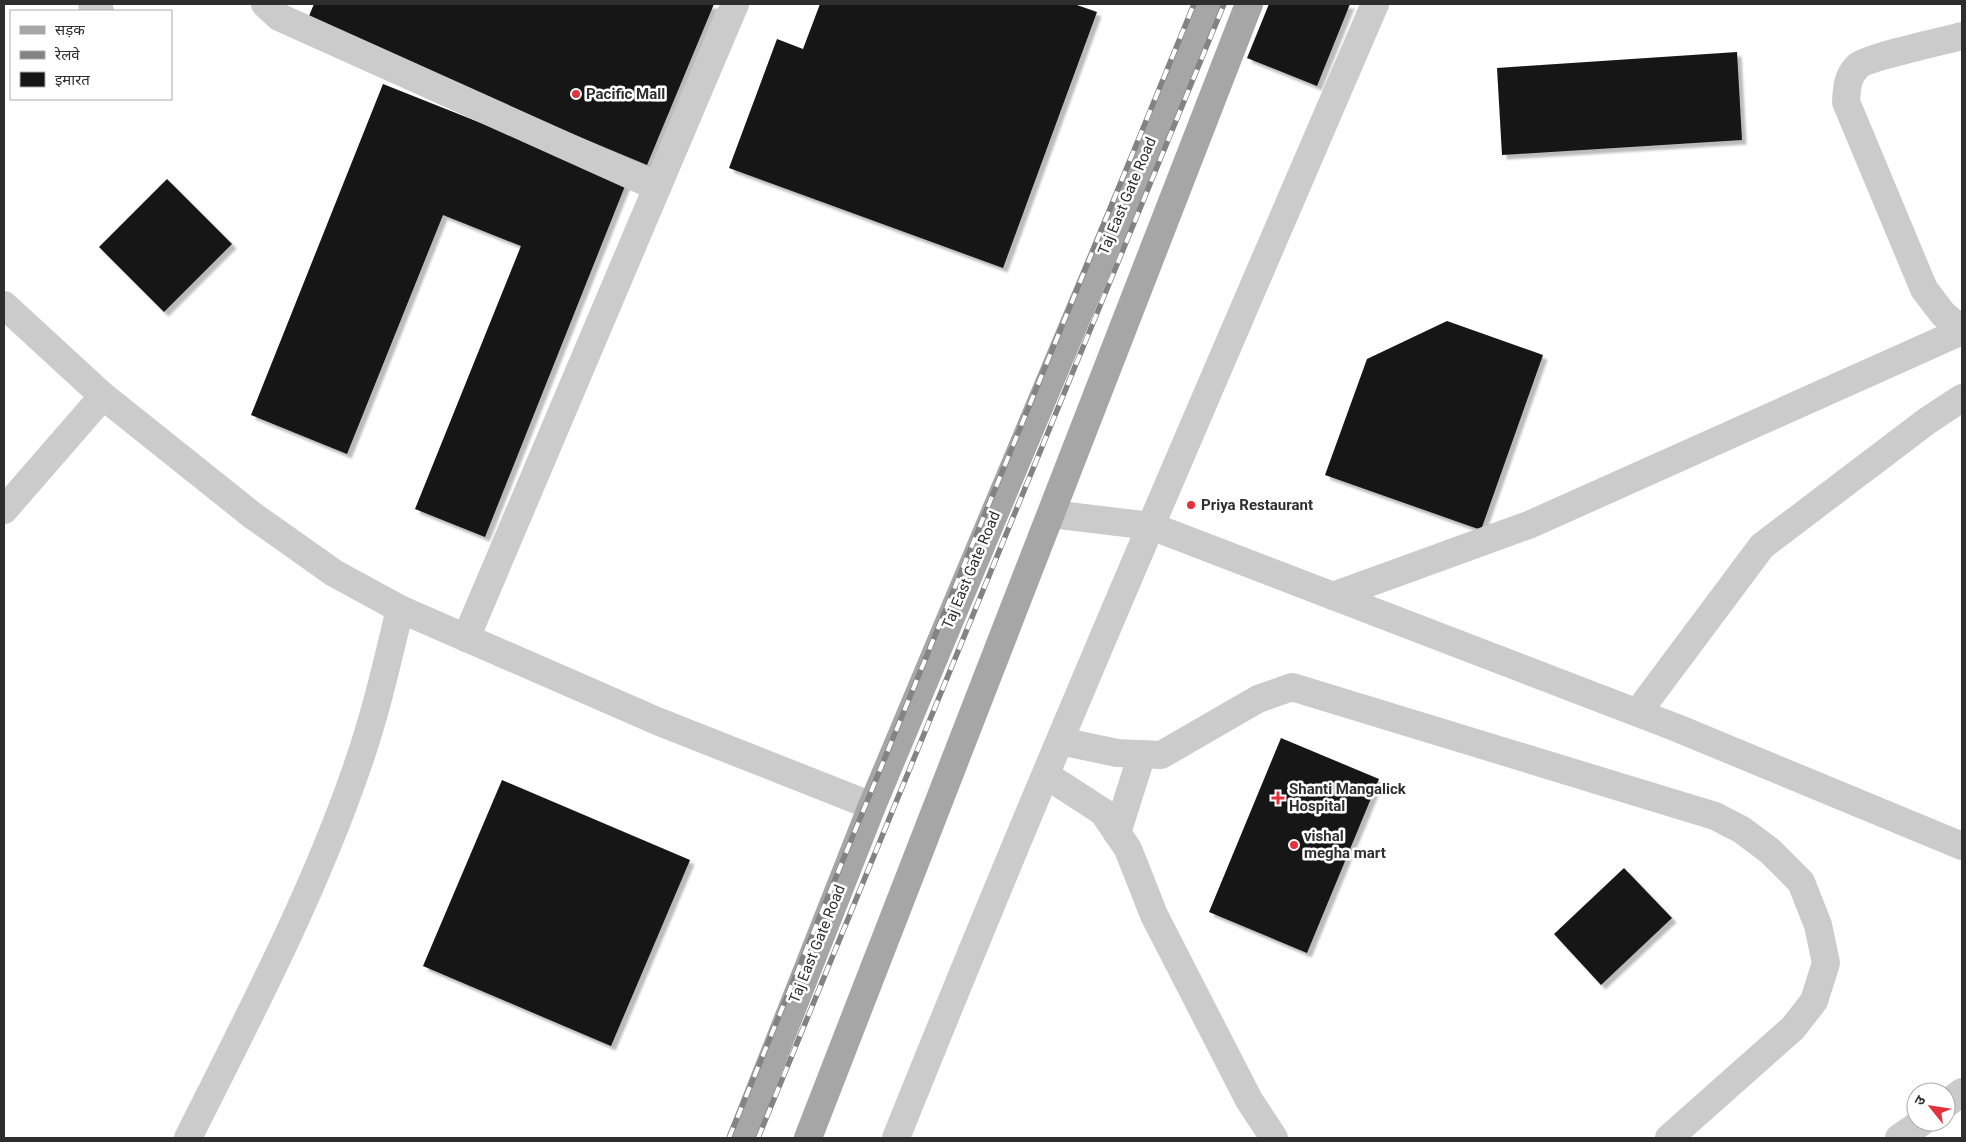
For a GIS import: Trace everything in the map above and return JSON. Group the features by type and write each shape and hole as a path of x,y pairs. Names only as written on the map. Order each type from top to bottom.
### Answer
{"main road":[{"name":"Taj East Gate Road","path":"741,1138 872,806 1208,4"},
{"path":"808,1138 1249,4"}],"street":[{"path":"265,4 279,17 657,187"},
{"path":"466,638 736,4"},
{"path":"896,1138 1060,741 1375,4"},
{"path":"1333,596 1531,524 1962,330 1943,314 1924,289 1846,102 1847,83 1859,66 1877,59 1962,36"},
{"path":"4,305 103,396 252,515 334,573 400,609 657,721 872,806"},
{"path":"4,510 103,396"},
{"path":"1638,712 1762,546 1927,421 1962,398"},
{"path":"1051,514 1151,526 1638,712 1962,846"},
{"path":"188,1138 273,966 318,868 356,770 382,684 400,609"},
{"path":"1060,741 1117,753 1161,755 1258,699 1292,688 1715,816 1742,830 1770,851 1801,882 1818,925 1826,963 1814,1000 1793,1028 1669,1138"},
{"path":"1117,833 1142,754"},
{"path":"1046,775 1103,812 1128,849 1154,915 1235,1074 1249,1100 1274,1138"}],"building":[{"name":"Pacific Mall","path":"314,4 714,4 647,165 306,23"},
{"path":"820,4 1074,4 1097,12 1003,268 729,168 777,39 803,49"},
{"path":"1269,4 1350,4 1317,86 1247,58"},
{"path":"1737,52 1742,140 1502,155 1497,68"},
{"path":"383,84 627,181 485,537 415,509 521,246 443,215 347,454 251,415"},
{"path":"167,179 232,244 164,312 99,247"},
{"path":"1447,321 1543,355 1481,530 1325,475 1367,359"},
{"name":"vishal megha mart","path":"1281,738 1379,779 1307,953 1209,912"},
{"path":"502,780 690,860 611,1046 423,966"},
{"path":"1624,868 1672,918 1601,985 1554,934"}],"railway":[{"path":"729,1138 1194,4"},
{"path":"758,1138 1224,4"}],"place":[{"name":"Pacific Mall","path":"576,94"},
{"name":"Priya Restaurant","path":"1191,505"},
{"name":"Shanti Mangalick Hospital","path":"1278,798"},
{"name":"vishal megha mart","path":"1294,845"}]}
